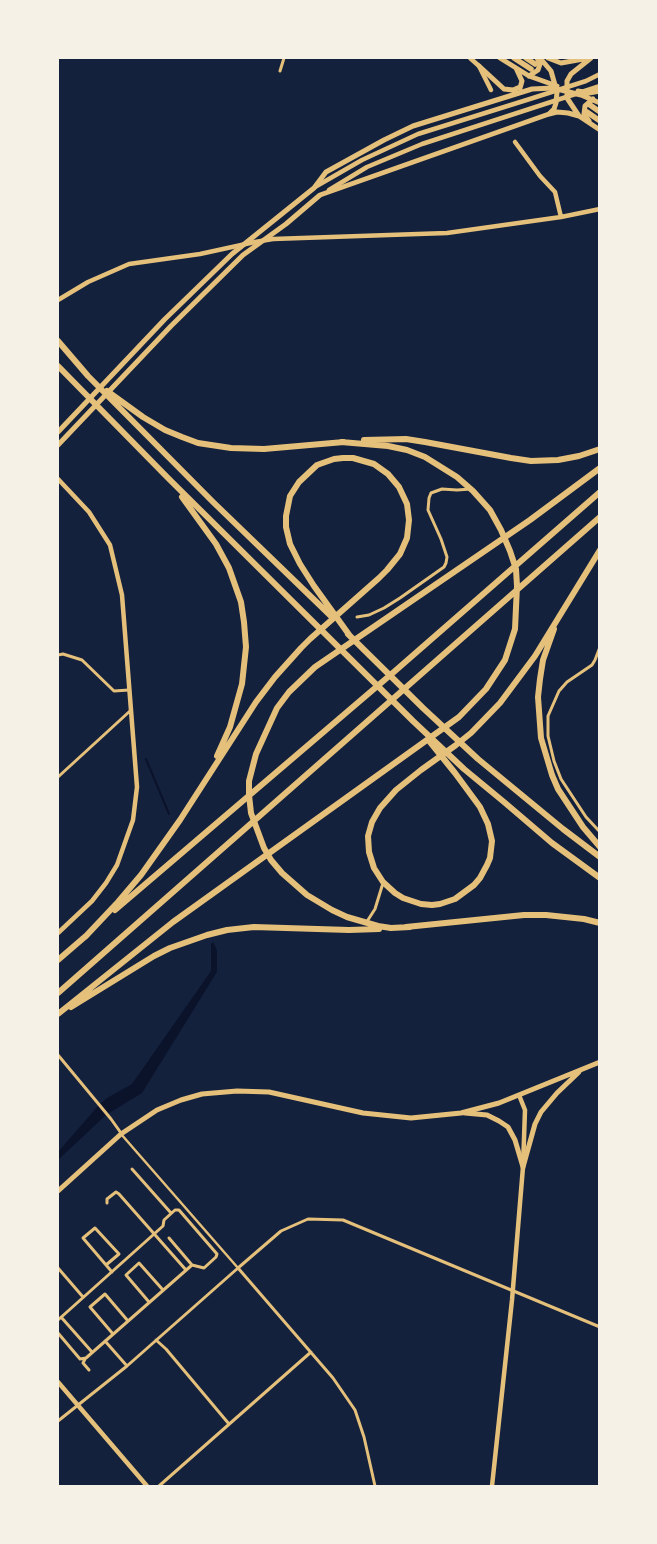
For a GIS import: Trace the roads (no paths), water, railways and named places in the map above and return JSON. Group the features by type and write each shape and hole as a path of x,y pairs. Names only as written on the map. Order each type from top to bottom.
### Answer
{"highway":[{"path":"514,58 532,70"},
{"path":"526,58 532,70"},
{"path":"592,102 600,112"},
{"path":"587,112 600,121"},
{"path":"58,341 88,376 213,502 322,606 423,708 478,759 600,857"},
{"path":"58,366 413,721 464,769 552,843 600,878"},
{"path":"88,376 150,421 182,438 231,448 264,449 367,439 406,440 531,461 558,460 600,449"},
{"path":"58,1015 186,912 438,733 466,710 486,689 505,660 515,629 516,569 501,530 490,510 458,477 425,457 407,450 388,446 341,442"},
{"path":"85,937 141,875 275,677 301,648 387,570 400,554 407,538 409,520 407,504 399,487 388,474 374,464 353,458 342,458 317,465 298,482 290,496 286,516 287,535 294,553 314,586 350,636"},
{"path":"600,468 490,548 328,656 302,678 278,708 256,754 249,781 251,813 264,848 271,860 307,896 347,917 391,928 546,914 600,923"},
{"path":"168,478 216,544 229,568 241,602 244,622 246,647 237,706 230,727 200,789"},
{"path":"58,960 395,671 600,492"},
{"path":"58,993 600,517"},
{"path":"413,721 455,773 480,807 485,816 492,841 490,858 480,878 455,899 440,904 421,904 403,898 383,882 370,860 368,845 370,828 380,808 396,790 471,733 500,703 530,662 600,550"},
{"path":"562,611 544,660 540,679 538,698 541,738 558,789 583,827 600,847"},
{"path":"58,1015 154,956 170,948 207,935 227,930 254,927 349,930 410,927"}],"main road":[{"path":"500,58 516,68 532,70 538,70 540,64 538,58"},
{"path":"538,58 551,71 556,87 556,103 554,110 549,114"},
{"path":"548,58 561,62 591,58"},
{"path":"579,116 568,98 567,81 571,74 591,58"},
{"path":"479,66 504,89 513,90 520,87"},
{"path":"507,97 518,90 522,81 516,68"},
{"path":"532,70 556,87"},
{"path":"58,432 165,319 232,254 314,188 326,172 397,133 432,119 532,89 556,87 589,93 598,88"},
{"path":"568,90 592,102 600,103"},
{"path":"590,122 584,114 585,106 592,102"},
{"path":"58,445 171,326 243,255 286,224 320,195 556,112 579,116 600,130"},
{"path":"58,1191 122,1134 156,1110 180,1100 202,1094 237,1091 269,1092 363,1113 411,1118 461,1113 499,1103 600,1062"},
{"path":"523,1167 535,1124 541,1112 568,1081 583,1068"},
{"path":"461,1113 487,1115 508,1127 515,1140 523,1167"}],"street":[{"path":"280,71 284,58"},
{"path":"470,58 479,66 491,90"},
{"path":"314,188 362,160 418,134 586,81 600,74"},
{"path":"320,195 367,167 422,144 598,88"},
{"path":"516,142 540,176 555,192 561,217"},
{"path":"58,300 88,282 129,264 200,254 255,242 273,239 447,233 561,217 600,209"},
{"path":"58,479 89,512 110,545 122,595 137,787 131,828 117,865 106,884 92,901 58,933"},
{"path":"357,617 368,615 384,608 444,567 447,556 428,510 429,498 432,493 442,489 471,489"},
{"path":"600,647 592,665 567,682 558,691 548,716 548,736 561,779 586,817 600,832"},
{"path":"58,655 63,654 82,660 114,691 129,690"},
{"path":"58,777 130,711"},
{"path":"366,923 375,910 383,882"},
{"path":"58,1055 122,1134 333,1378 355,1410 364,1437 375,1486"},
{"path":"492,1486 512,1300 523,1167 525,1110 519,1094"},
{"path":"132,1168 172,1213"},
{"path":"107,1203 107,1199 116,1192 119,1194 186,1270"},
{"path":"58,1320 164,1226 164,1220 175,1210 179,1210 217,1254 216,1257 204,1268 192,1265 169,1238"},
{"path":"58,1421 126,1366 281,1231 308,1219 343,1220 600,1327"},
{"path":"106,1265 119,1254 95,1228 83,1238 106,1265 112,1272"},
{"path":"149,1302 126,1275 139,1263 163,1290"},
{"path":"90,1370 83,1363 85,1358 192,1265"},
{"path":"58,1268 83,1297"},
{"path":"113,1334 90,1307 105,1294 128,1321"},
{"path":"61,1317 92,1352"},
{"path":"58,1333 80,1359 85,1358"},
{"path":"156,1340 166,1349 229,1424"},
{"path":"106,1341 126,1366"},
{"path":"159,1486 311,1352"},
{"path":"58,1382 147,1486"}],"water":[{"path":"213,942 217,950 217,972 142,1093 106,1115 58,1160 58,1152 98,1106 107,1098 132,1084 211,971 211,944"}],"waterway":[{"path":"146,759 169,814"}]}
